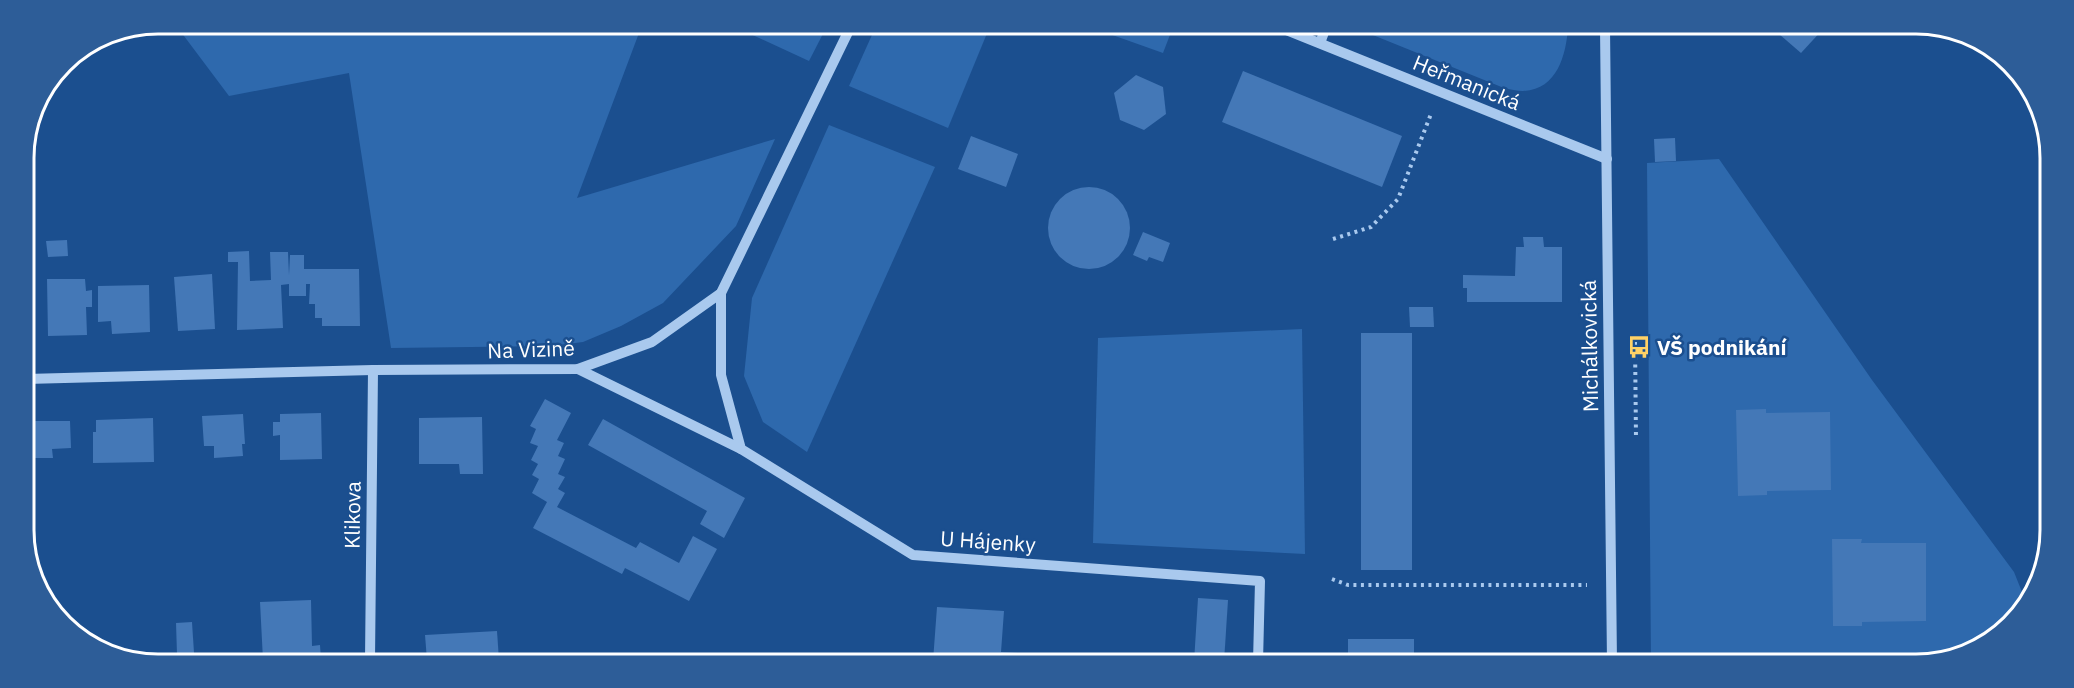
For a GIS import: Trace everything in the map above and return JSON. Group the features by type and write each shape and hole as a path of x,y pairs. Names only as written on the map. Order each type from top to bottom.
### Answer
{"street":[{"name":"Heřmanická","path":"1298,34 1607,159"},
{"path":"1320,43 1323,34"},
{"name":"Michálkovická","path":"1605,34 1612,653"},
{"name":"Na Vizině","path":"34,379 374,370 578,369 652,342 720,293 847,35"},
{"path":"720,293 721,375 741,449"},
{"name":"U Hájenky","path":"578,369 741,449 913,555 1260,581 1258,653"},
{"name":"Klikova","path":"370,654 374,370"}],"path":[{"path":"1333,239 1371,226 1398,199 1431,114"},
{"path":"1635,342 1636,440"},
{"path":"1332,579 1347,585 1587,585"}],"shaded area":[{"path":"1111,34 1170,34 1163,53"},
{"path":"1371,34 1567,34 1558,69 1544,85 1523,91 1504,88"},
{"path":"183,35 638,35 577,198 775,139 736,226 663,303 621,326 583,342 551,346 391,348 349,73 229,96"},
{"path":"752,35 823,35 809,61"},
{"path":"872,35 986,35 948,128 849,86"},
{"path":"829,125 935,167 807,452 763,422 744,376 752,298"},
{"path":"1719,159 1872,380 2014,572 2022,592 2009,611 1991,628 1978,637 1955,647 1924,653 1651,653 1647,163"},
{"path":"1302,329 1305,554 1093,543 1098,338"}],"building":[{"path":"1779,34 1818,34 1801,53"},
{"path":"1243,71 1402,136 1382,187 1222,122"},
{"path":"1136,75 1163,87 1166,114 1144,130 1120,120 1114,93"},
{"path":"971,136 1018,154 1006,187 958,169"},
{"path":"1675,138 1676,161 1655,162 1654,139"},
{"path":"1089,187 1105,190 1118,199 1127,212 1130,228 1127,244 1118,257 1105,266 1089,269 1073,266 1060,257 1051,244 1048,228 1051,212 1060,199 1073,190"},
{"path":"1143,232 1170,243 1163,262 1149,257 1147,261 1133,255"},
{"path":"1523,237 1543,237 1544,247 1562,247 1562,302 1467,302 1467,288 1463,288 1463,275 1515,276 1516,247 1524,247"},
{"path":"67,240 68,256 48,257 46,241"},
{"path":"249,251 250,281 271,280 270,252 288,252 289,275 290,255 304,255 304,269 359,269 360,326 322,326 322,318 315,318 315,304 309,304 310,284 306,284 306,296 289,296 289,284 281,285 283,328 237,330 238,262 228,262 228,252"},
{"path":"212,274 215,329 178,331 174,277"},
{"path":"47,279 85,279 86,291 92,290 92,307 86,307 87,335 48,336"},
{"path":"149,285 150,332 112,334 111,321 98,322 98,286"},
{"path":"1409,307 1433,307 1434,327 1410,327"},
{"path":"1361,333 1412,333 1412,570 1361,570"},
{"path":"545,399 571,413 557,440 564,443 558,456 565,459 558,474 565,477 558,489 565,493 557,507 636,548 640,542 679,563 693,536 717,549 689,601 625,568 622,574 533,528 547,502 532,493 539,479 532,475 538,464 531,460 538,446 530,443 536,429 530,426"},
{"path":"1766,409 1766,413 1830,412 1831,490 1767,491 1767,495 1738,496 1736,410"},
{"path":"321,413 322,459 280,460 280,435 273,436 273,422 280,422 280,414"},
{"path":"243,414 245,444 242,444 243,456 214,458 214,446 204,446 202,416"},
{"path":"482,417 483,474 460,474 459,464 419,464 419,418"},
{"path":"153,418 154,462 93,463 93,432 96,432 96,420"},
{"path":"603,419 745,498 724,538 700,524 707,511 588,445"},
{"path":"34,421 70,421 71,448 52,449 53,458 34,458"},
{"path":"1832,539 1862,539 1861,543 1926,543 1926,621 1862,622 1862,626 1833,626"},
{"path":"1198,598 1228,600 1225,653 1195,653"},
{"path":"311,600 312,646 320,645 321,654 263,654 260,602"},
{"path":"937,607 1004,611 1001,652 1027,654 934,654"},
{"path":"192,622 194,653 177,654 176,623"},
{"path":"497,631 499,654 427,654 425,635"},
{"path":"1348,639 1414,639 1414,653 1348,653"}],"place":[{"name":"VŠ podnikání","path":"1639,347"}]}
